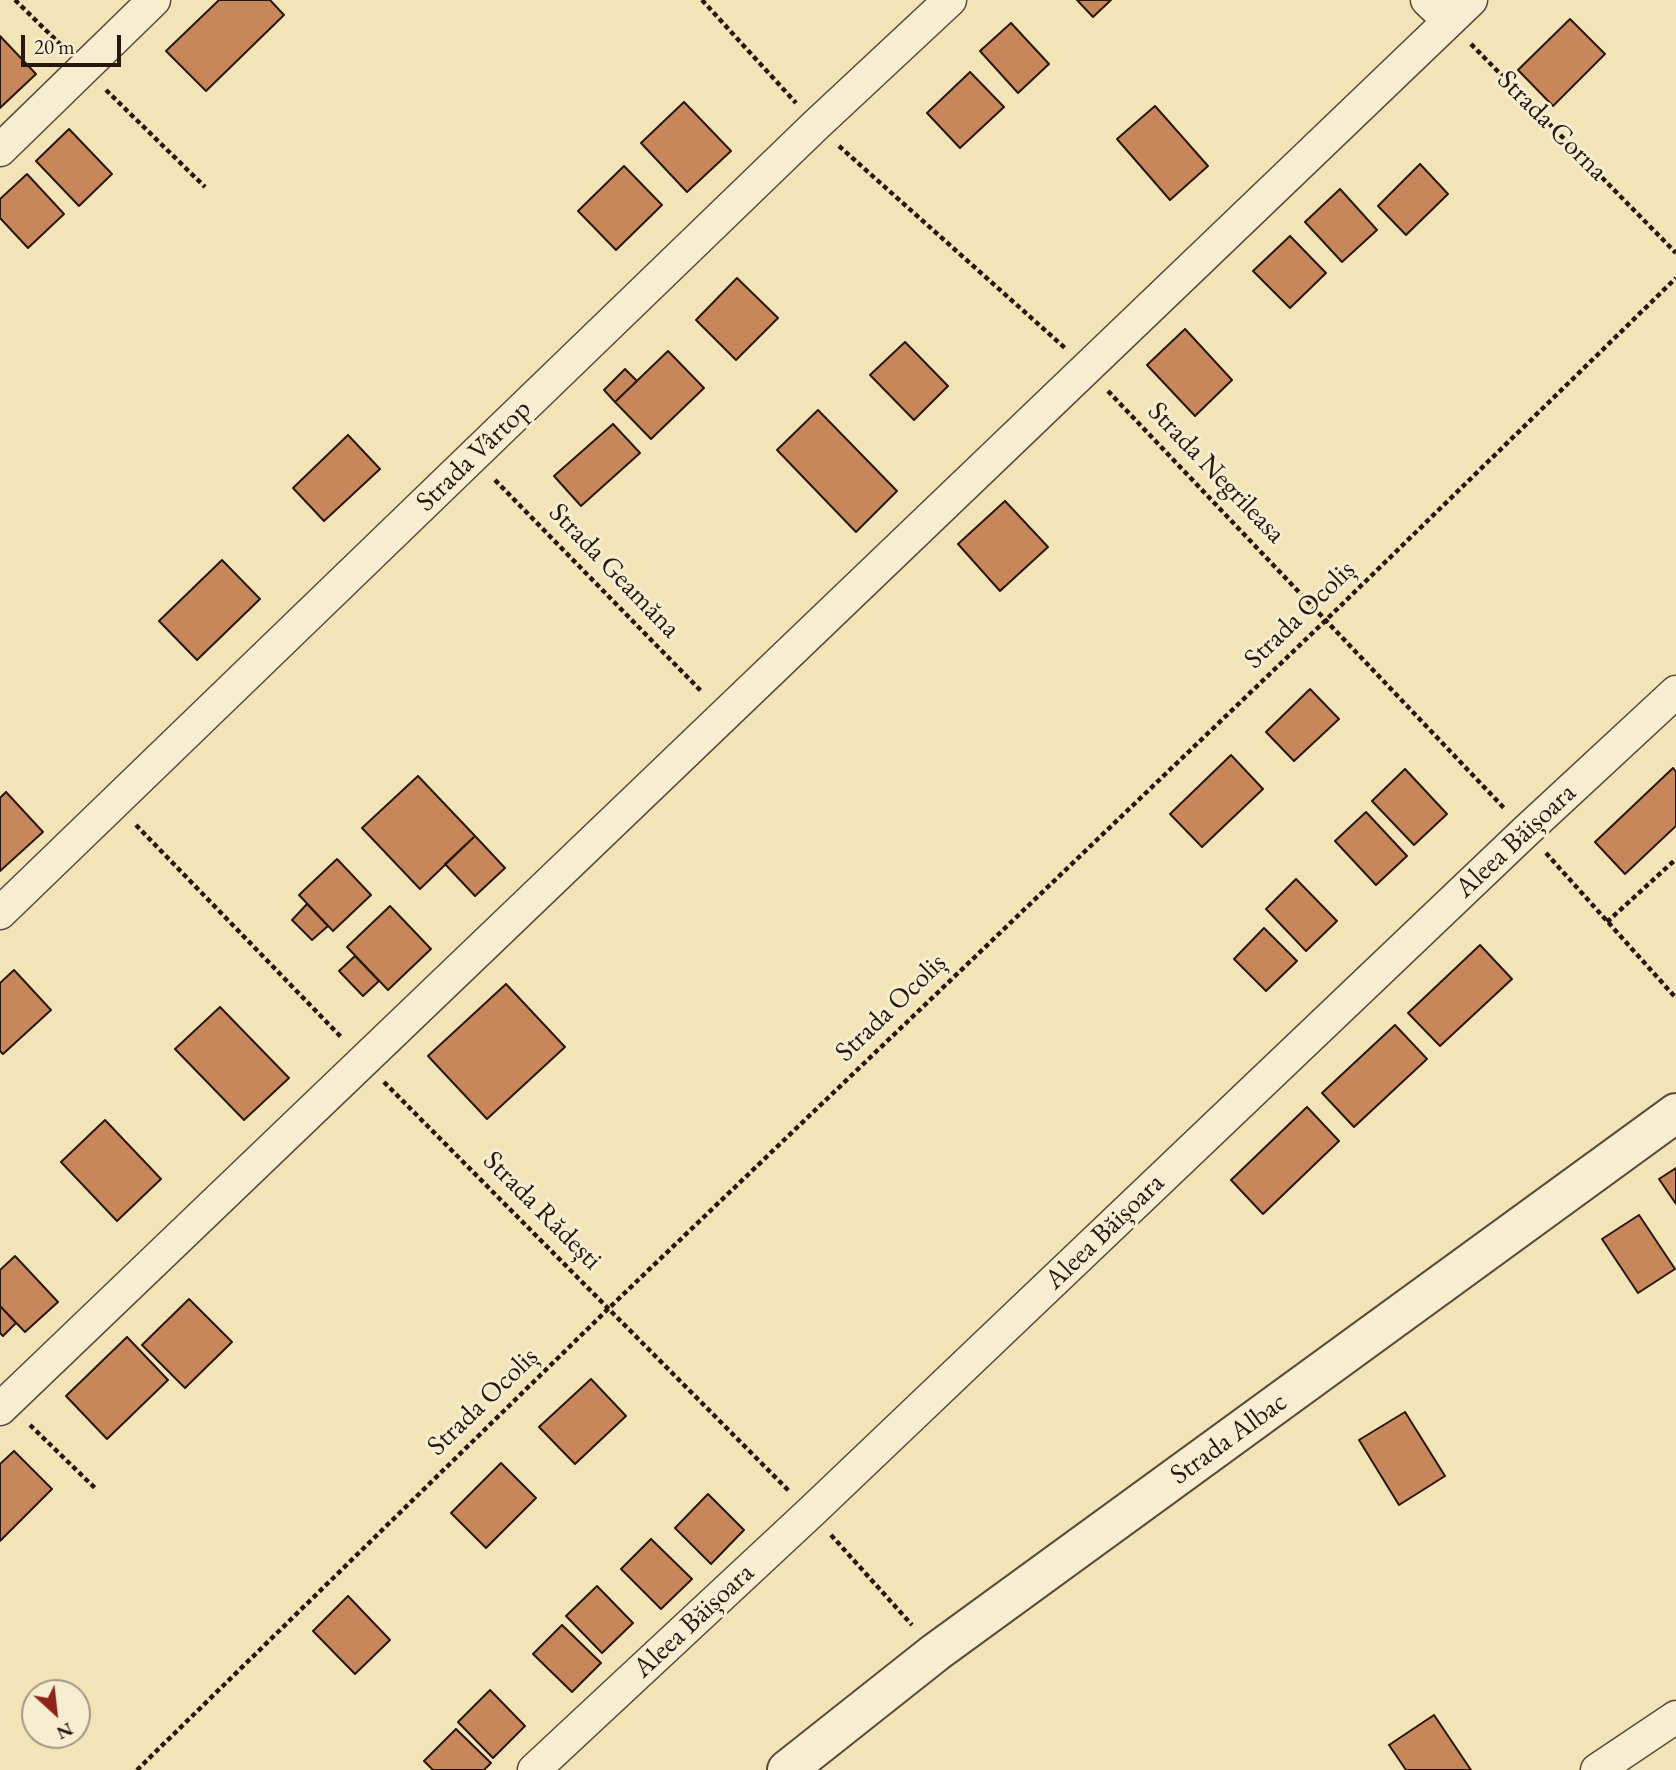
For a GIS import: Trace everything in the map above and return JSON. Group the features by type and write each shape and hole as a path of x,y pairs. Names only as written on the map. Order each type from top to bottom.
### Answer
{"street":[{"path":"0,150 154,0"},
{"name":"Strada Vârtop","path":"0,913 816,125 950,0"},
{"path":"3,1406 1087,368 1449,7"},
{"name":"Aleea Băișoara","path":"534,1770 811,1512 1526,831 1676,692"},
{"name":"Strada Albac","path":"787,1770 936,1652 1676,1113"},
{"path":"1597,1770 1676,1717"}],"path":[{"path":"15,0 205,187"},
{"name":"Strada Negrileasa","path":"702,0 816,125 1087,368 1526,831 1676,998"},
{"name":"Strada Corna","path":"1449,7 1676,253"},
{"name":"Strada Ocoliș","path":"137,1770 608,1308 1326,620 1676,278"},
{"name":"Strada Geamăna","path":"473,457 724,715"},
{"name":"Strada Rădești","path":"115,803 364,1060 811,1512 936,1652"},
{"path":"1607,922 1676,859"},
{"path":"3,1406 97,1490"}],"building":[{"path":"219,0 270,0 284,15 206,91 166,51"},
{"path":"1077,0 1111,0 1093,17"},
{"path":"1570,19 1605,54 1553,106 1518,70"},
{"path":"1011,23 1049,64 1018,93 980,51"},
{"path":"0,36 36,74 0,108"},
{"path":"970,72 1004,107 960,148 927,113"},
{"path":"684,102 731,151 687,192 641,143"},
{"path":"1155,106 1208,166 1170,200 1117,139"},
{"path":"69,129 112,174 79,206 36,161"},
{"path":"1420,164 1448,194 1406,235 1378,206"},
{"path":"624,166 662,205 616,250 578,211"},
{"path":"27,174 64,214 28,248 0,218 0,199"},
{"path":"1340,189 1377,230 1342,262 1305,222"},
{"path":"1290,236 1326,273 1290,308 1253,271"},
{"path":"737,278 778,318 736,360 696,320"},
{"path":"1185,329 1232,380 1195,416 1147,365"},
{"path":"905,342 948,386 914,420 870,375"},
{"path":"668,351 704,388 651,439 615,402"},
{"path":"625,369 637,381 615,402 604,390"},
{"path":"818,410 897,491 856,532 777,450"},
{"path":"613,424 640,453 581,506 554,476"},
{"path":"348,435 380,469 324,521 293,488"},
{"path":"1005,501 1048,547 1000,591 958,544"},
{"path":"222,560 260,599 197,660 159,621"},
{"path":"1310,689 1339,719 1294,761 1266,732"},
{"path":"1231,755 1263,789 1202,847 1170,814"},
{"path":"1673,768 1676,772 1676,826 1625,874 1595,842"},
{"path":"1405,769 1447,814 1414,845 1372,801"},
{"path":"418,776 475,836 420,889 362,828"},
{"path":"6,792 43,832 0,871 0,798"},
{"path":"1366,812 1407,856 1376,885 1335,841"},
{"path":"475,836 505,868 475,896 445,864"},
{"path":"337,859 371,895 333,931 299,895"},
{"path":"1296,879 1337,921 1306,951 1266,909"},
{"path":"307,904 328,926 312,940 292,920"},
{"path":"390,906 431,949 388,990 347,947"},
{"path":"1264,928 1297,961 1266,991 1234,959"},
{"path":"1480,945 1512,979 1440,1046 1408,1013"},
{"path":"355,956 379,981 363,996 339,971"},
{"path":"14,970 51,1010 3,1054 0,1051 0,983"},
{"path":"506,984 565,1047 487,1119 428,1056"},
{"path":"220,1007 289,1078 244,1120 175,1049"},
{"path":"1395,1025 1427,1059 1354,1127 1322,1093"},
{"path":"1307,1107 1339,1141 1263,1214 1231,1180"},
{"path":"105,1120 161,1179 117,1221 61,1162"},
{"path":"1676,1168 1676,1204 1659,1179"},
{"path":"1639,1215 1675,1269 1638,1293 1602,1239"},
{"path":"15,1256 58,1302 25,1332 0,1306 0,1270"},
{"path":"189,1299 232,1342 185,1388 142,1345"},
{"path":"0,1306 16,1323 3,1336 0,1333"},
{"path":"127,1337 168,1380 107,1439 66,1396"},
{"path":"591,1379 626,1416 575,1464 539,1427"},
{"path":"1405,1412 1445,1476 1399,1505 1359,1440"},
{"path":"14,1451 52,1489 0,1541 0,1464"},
{"path":"501,1463 536,1498 486,1548 451,1513"},
{"path":"708,1494 744,1530 711,1564 675,1528"},
{"path":"651,1539 692,1579 661,1609 621,1569"},
{"path":"597,1586 633,1623 602,1653 566,1616"},
{"path":"348,1596 390,1640 355,1674 313,1631"},
{"path":"562,1625 601,1663 572,1692 533,1654"},
{"path":"490,1690 525,1726 493,1758 458,1722"},
{"path":"1434,1715 1471,1770 1406,1770 1389,1745"},
{"path":"456,1729 491,1763 484,1770 433,1770 424,1761"}]}
